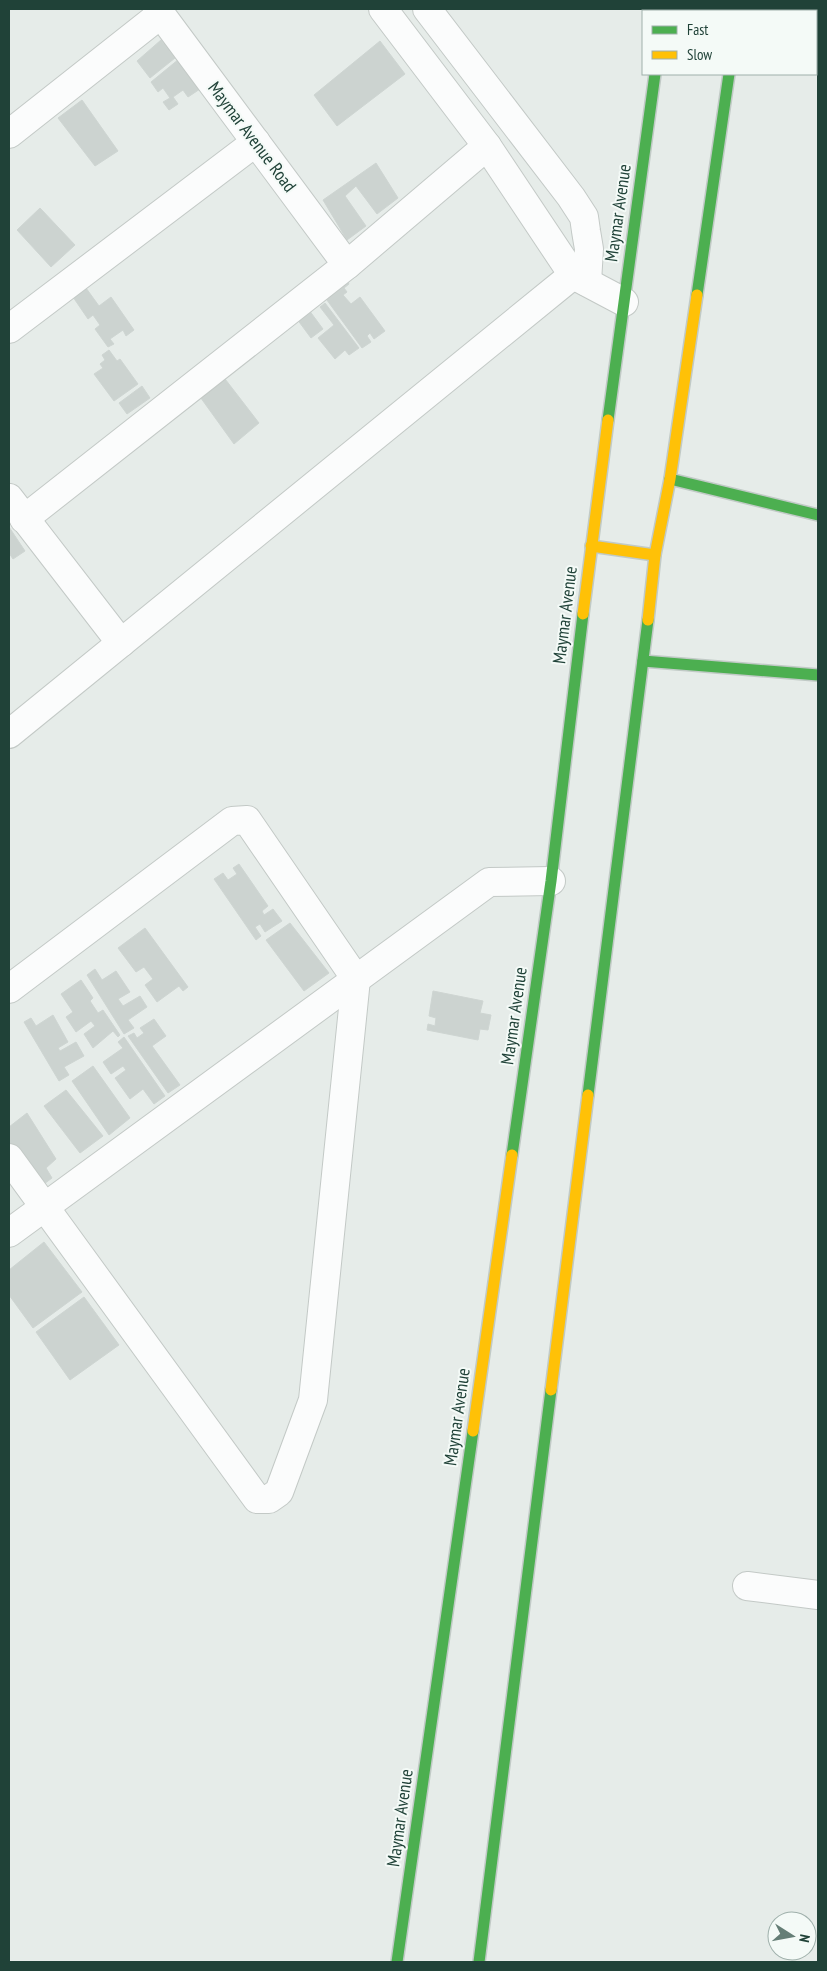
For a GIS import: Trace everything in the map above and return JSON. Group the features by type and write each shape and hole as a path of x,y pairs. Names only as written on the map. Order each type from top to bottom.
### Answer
{"main road":[{"name":"Maymar Avenue","path":"397,1962 550,881 590,546 655,75"},
{"path":"479,1962 655,555 670,479 729,75"},
{"path":"670,479 818,515"},
{"path":"590,546 655,555"},
{"path":"643,662 818,675"}],"street":[{"path":"383,9 487,146 580,279 624,302"},
{"path":"9,734 121,642 580,279 589,249 584,216 427,9"},
{"path":"9,134 159,12"},
{"name":"Maymar Avenue Road","path":"159,12 347,265"},
{"path":"9,329 256,142"},
{"path":"121,642 16,508 347,265 487,146"},
{"path":"9,988 232,821 247,820 356,979 313,1400 279,1492 269,1499 257,1499 9,1158"},
{"path":"9,1233 489,882 550,881"},
{"path":"747,1586 818,1595"}],"building":[{"path":"161,40 175,58 150,78 137,61"},
{"path":"380,41 405,74 337,126 314,95"},
{"path":"179,59 200,89 188,97 183,90 173,97 178,104 169,110 163,102 170,98 163,88 158,92 151,82"},
{"path":"82,100 118,151 95,166 58,118"},
{"path":"376,163 398,198 377,214 356,186 345,196 366,226 347,240 323,200"},
{"path":"40,208 75,245 51,267 17,230"},
{"path":"346,279 349,284 344,288 347,292 343,295 351,304 360,297 385,331 374,339 370,333 367,336 371,342 362,348 324,296"},
{"path":"86,288 99,306 111,297 134,330 126,336 123,330 110,339 114,344 108,347 95,329 100,325 93,315 88,319 73,297"},
{"path":"325,303 359,348 349,355 345,350 335,359 318,338 334,325 320,307"},
{"path":"306,306 323,329 311,338 294,315"},
{"path":"109,350 117,361 120,359 138,384 114,401 94,374 103,368 100,364 105,360 102,355"},
{"path":"222,375 259,423 234,444 198,394"},
{"path":"142,386 150,398 127,414 119,403"},
{"path":"9,527 25,551 13,559 9,553"},
{"path":"239,864 268,906 262,911 264,915 273,909 282,921 265,932 260,924 255,927 261,936 256,940 214,879 223,873 228,880 237,874 233,868"},
{"path":"290,923 329,973 304,991 266,940"},
{"path":"145,928 188,987 183,991 179,986 157,1002 145,985 153,979 144,967 136,972 118,948"},
{"path":"95,969 102,980 116,971 130,992 118,999 123,1006 140,996 147,1007 128,1020 134,1028 124,1034 87,975"},
{"path":"81,980 93,998 90,1001 98,1013 103,1010 120,1035 118,1037 113,1031 93,1048 84,1034 95,1026 91,1021 76,1032 66,1017 73,1012 61,994"},
{"path":"433,991 483,1001 480,1013 491,1015 488,1030 480,1029 478,1040 427,1030 428,1024 435,1026 436,1018 429,1016"},
{"path":"53,1015 68,1042 58,1048 60,1051 76,1042 84,1056 64,1067 69,1075 59,1081 24,1022 31,1018 36,1026"},
{"path":"154,1019 166,1036 152,1046 180,1085 168,1093 128,1036 134,1033 137,1038 144,1033 140,1028"},
{"path":"124,1037 165,1096 154,1104 143,1089 130,1099 115,1078 126,1070 123,1066 111,1074 103,1062 123,1048 118,1042"},
{"path":"93,1066 130,1118 109,1135 72,1081"},
{"path":"66,1090 103,1136 80,1153 44,1106"},
{"path":"27,1113 56,1159 46,1168 52,1178 40,1187 9,1144 9,1127"},
{"path":"44,1242 82,1292 33,1328 9,1295 9,1270"},
{"path":"84,1297 119,1345 70,1380 36,1332"}],"traffic: fast":[{"path":"608,420 655,75"},
{"path":"697,295 729,75"},
{"path":"670,479 818,515"},
{"path":"512,1155 551,881 583,614"},
{"path":"588,1095 648,620"},
{"path":"643,661 818,675"},
{"path":"479,1962 551,1390"},
{"path":"397,1962 473,1431"}],"traffic: slow":[{"path":"648,620 655,555 670,479 697,295"},
{"path":"583,614 608,420"},
{"path":"591,546 655,555"},
{"path":"551,1390 588,1095"},
{"path":"473,1431 512,1155"}]}
